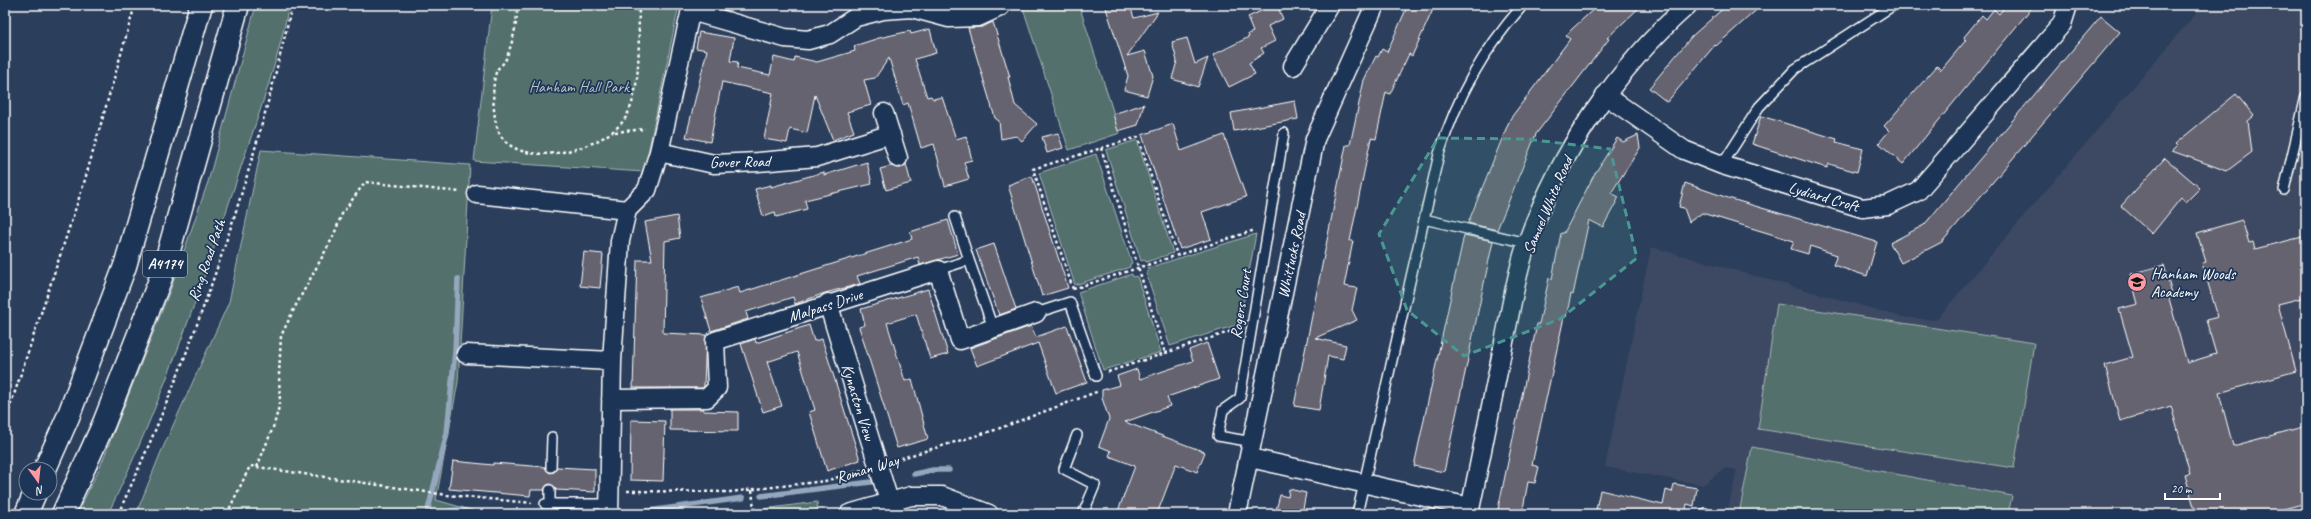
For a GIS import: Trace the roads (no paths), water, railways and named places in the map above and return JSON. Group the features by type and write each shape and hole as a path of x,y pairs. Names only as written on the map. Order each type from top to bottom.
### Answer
{"highway":[{"name":"A4174","path":"49,461 68,417 125,266 201,5"},
{"name":"A4174","path":"63,514 104,423 162,275 238,5"},
{"path":"26,514 32,501"}],"street":[{"path":"1293,66 1330,5"},
{"name":"Samuel White Road","path":"1469,511 1513,297 1527,243 1568,154 1604,95 1665,26 1688,5"},
{"name":"Lydiard Croft","path":"1604,95 1684,150 1722,165 1862,208 1888,205 1918,191 2062,24 2068,5"},
{"path":"608,503 612,361 620,241 626,210 647,190 659,152 692,8 785,38 808,40 830,34 856,17 883,10 912,8 949,18 978,17 1000,7"},
{"name":"Whittucks Road","path":"1237,514 1315,139 1367,8"},
{"path":"884,113 898,158"},
{"name":"Gover Road","path":"659,152 714,164 758,162 817,157 891,134"},
{"path":"477,194 626,210"},
{"path":"938,270 960,340 1036,313"},
{"name":"Malpass Drive","path":"611,399 707,398 717,388 715,341 828,303 938,270"},
{"name":"Kynaston View","path":"828,303 889,501"},
{"path":"466,354 612,361"},
{"path":"1251,450 1364,484 1469,511"},
{"path":"849,514 889,501 911,496 942,496 981,513"}],"lane":[{"path":"1357,514 1439,154 1452,114 1477,66 1502,29 1522,5"},
{"path":"1722,165 1758,107 1796,69 1894,5"},
{"path":"2284,190 2306,96"},
{"name":"Rogers Court","path":"1251,450 1218,436 1223,410 1240,398 1284,133"},
{"path":"955,217 993,328"},
{"path":"1424,219 1527,243"},
{"path":"938,270 969,260"},
{"path":"1036,313 1070,302 1096,376"},
{"path":"1077,435 1064,470 1095,485 1083,514"},
{"path":"551,467 552,437"},
{"path":"550,490 547,504 608,503"}],"waterway":[{"path":"427,514 447,433 455,351 458,279"},
{"path":"914,474 933,470 949,470"},
{"path":"761,496 879,481"},
{"path":"641,512 743,498"}],"place":[{"name":"Hanham Woods Academy","path":"2137,282"}],"park label":[{"name":"Hanham Hall Park","path":"579,86"}]}
